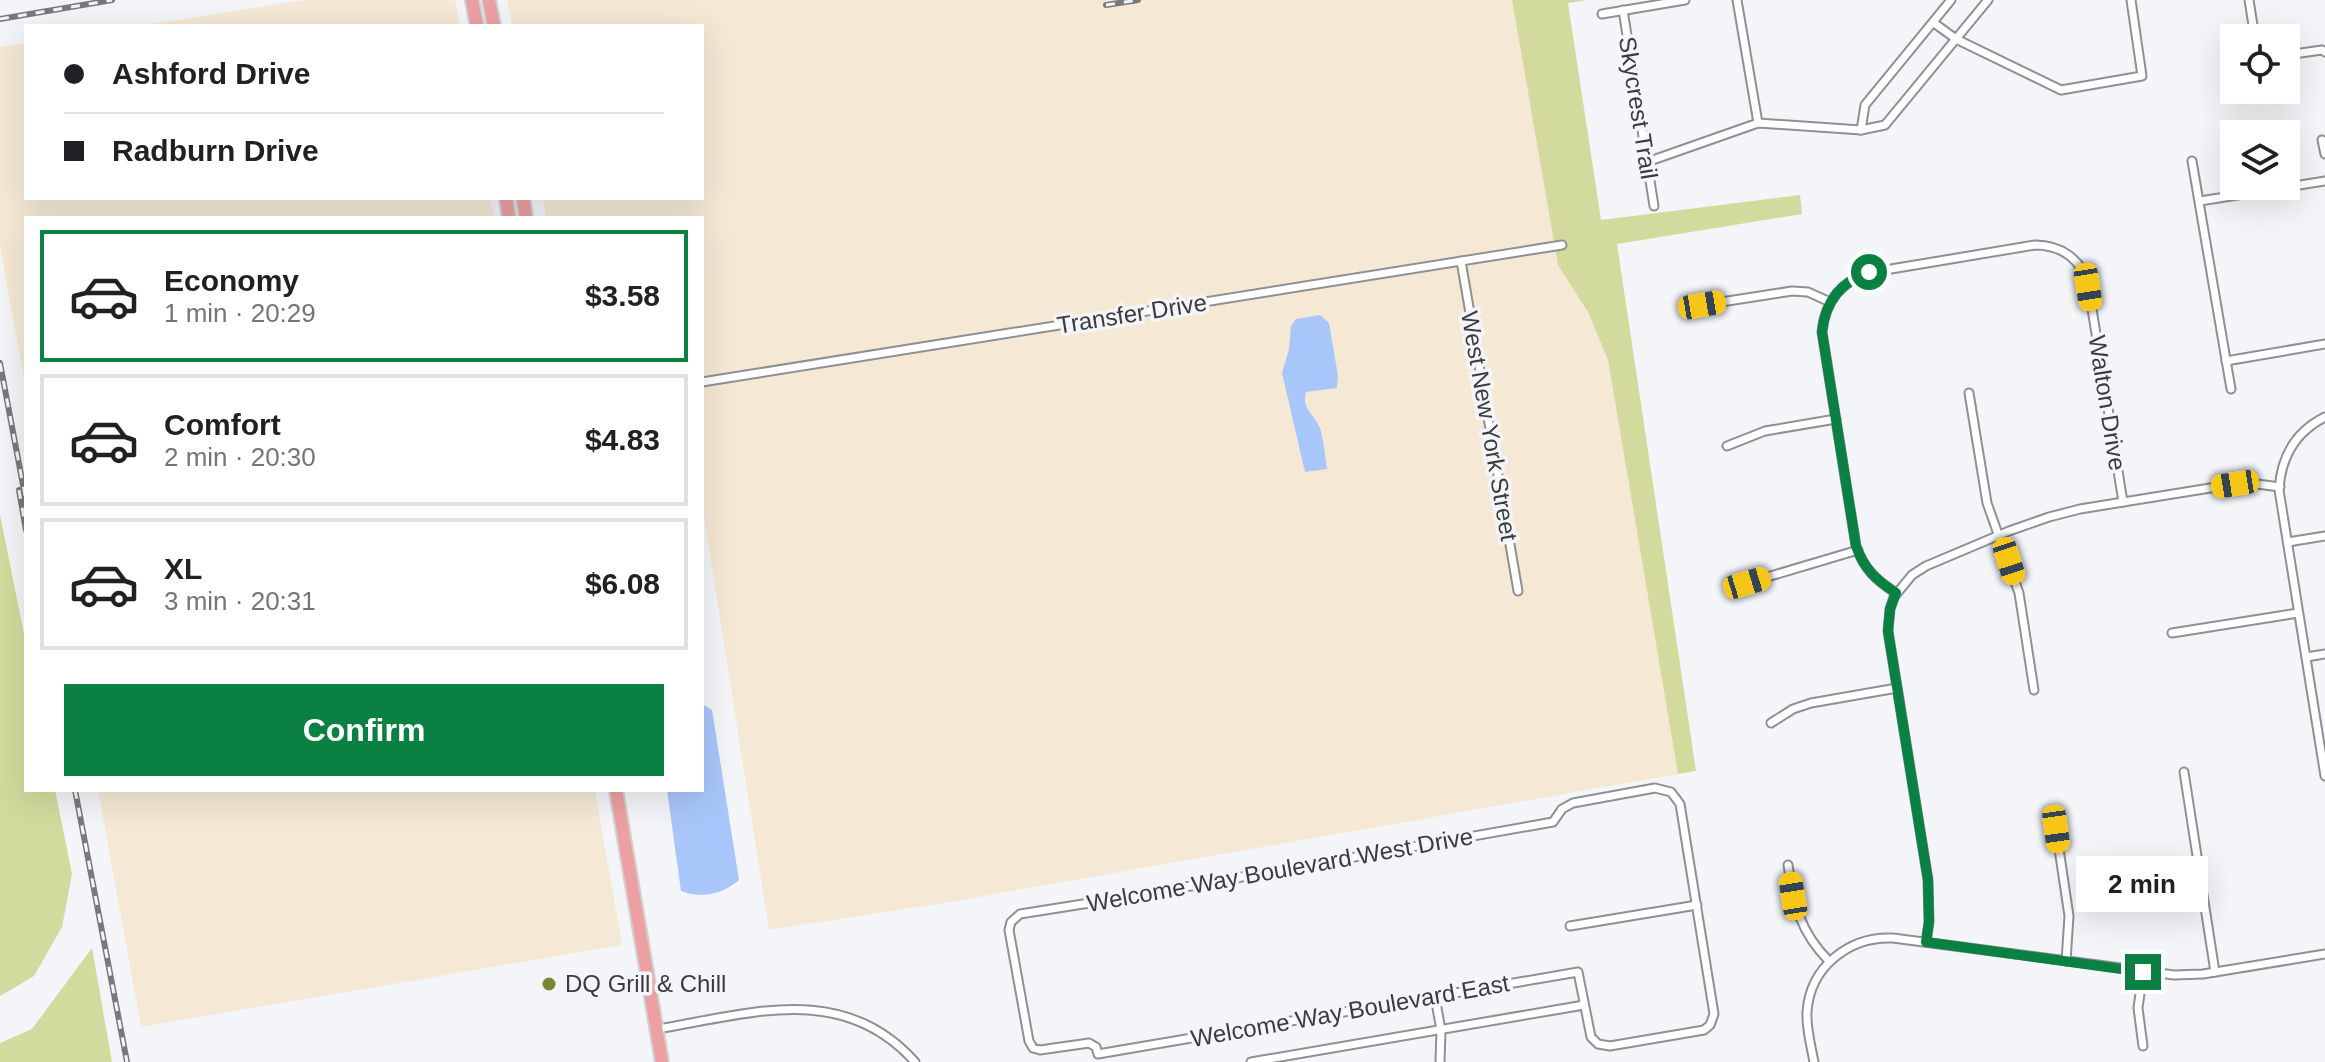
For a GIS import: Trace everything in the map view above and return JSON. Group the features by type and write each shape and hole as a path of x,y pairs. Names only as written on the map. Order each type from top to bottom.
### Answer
{"main road":[{"path":"472,0 477,24"},
{"path":"489,0 494,24"},
{"path":"616,792 662,1062"}],"street":[{"path":"1602,14 1685,0"},
{"path":"1737,0 1758,123"},
{"path":"1861,130 1865,105 1951,0"},
{"path":"1647,162 1758,123 1861,130 1885,125 1988,0"},
{"path":"1934,23 1956,39 2061,90 2142,76 2131,0"},
{"path":"2249,0 2253,24"},
{"name":"Skycrest Trail","path":"1623,10 1654,206"},
{"path":"2300,52 2324,48"},
{"path":"2322,140 2325,154"},
{"path":"2192,161 2231,389"},
{"path":"2200,201 2325,181"},
{"name":"Transfer Drive","path":"704,382 1562,245"},
{"name":"Walton Drive","path":"1830,302 1847,283 1873,272 2035,245 2061,249 2084,272 2088,284 2123,502"},
{"name":"West New York Street","path":"1461,261 1518,591"},
{"path":"1702,305 1796,291 1830,302 1822,332 1858,550 1869,573 1896,593"},
{"path":"2226,361 2325,344"},
{"path":"1969,393 1985,495 2019,593 2034,690"},
{"path":"2325,417 2304,431 2291,447 2281,469 2280,487 2325,776"},
{"path":"1727,446 1765,431 1836,419"},
{"path":"1926,942 1928,880 1888,622 1896,593 1906,580 1922,568 2049,517 2235,484 2280,487"},
{"path":"2288,542 2325,536"},
{"path":"1747,583 1858,550"},
{"path":"2172,633 2298,613"},
{"path":"2306,657 2325,654"},
{"path":"1771,723 1793,709 1811,703 1897,688"},
{"path":"2184,772 2215,972"},
{"name":"Welcome Way Boulevard West Drive","path":"1033,1048 1029,1041 1009,930 1011,922 1020,914 1553,822 1562,809 1576,802 1655,788 1671,792 1680,804 1697,905"},
{"path":"2056,829 2068,907 2066,961"},
{"path":"1788,865 1801,923 1813,944 1829,961"},
{"path":"1251,1062 1584,1005 1592,1038 1598,1044 1607,1046 1701,1031 1710,1025 1714,1014 1697,905 1570,926"},
{"path":"1814,1062 1807,1009 1815,981 1829,961 1845,949 1872,939 1889,937 2174,975 2215,972 2325,954"},
{"name":"Welcome Way Boulevard East","path":"1033,1048 1042,1050 1089,1043 1096,1047 1098,1054 1578,972 1584,1005"},
{"path":"2143,972 2138,1008 2143,1046"},
{"path":"1435,997 1441,1030 1440,1062"},
{"path":"657,1029 777,1009 813,1009 841,1015 871,1027 888,1037 915,1062"},
{"path":"1092,1062 1098,1054"}],"shaded area":[{"path":"305,0 455,0 460,24 151,24"},
{"path":"507,0 1512,0 1558,264 1588,312 1608,360 1678,774 944,903 769,930 704,517 704,216 546,216 543,200 704,200 704,24 512,24"},
{"path":"24,43 24,200 490,200 494,216 24,216 24,379 0,246 0,47"},
{"path":"98,792 595,792 622,945 141,1027"}],"green space":[{"path":"1512,0 1587,0 1568,3 1601,220 1800,195 1802,214 1617,244 1696,771 1678,774 1608,360 1588,312 1558,265"},
{"path":"0,515 24,634 24,792 55,792 72,874 62,927 34,976 0,996"},
{"path":"92,948 112,1062 0,1062 0,1043 32,1029"}],"water":[{"path":"1320,315 1329,323 1338,376 1337,388 1306,392 1305,403 1320,428 1327,469 1305,472 1282,373 1291,326 1296,319"},
{"path":"704,705 712,710 739,880 719,892 704,895 681,891 667,792 704,792"}],"railway":[{"path":"0,19 112,0"},
{"path":"1106,5 1138,0"},
{"path":"0,363 24,490"},
{"path":"19,490 24,519"},
{"path":"75,792 127,1062"}],"place":[{"name":"DQ Grill & Chill","path":"549,984"}],"route":[{"path":"1869,272 1853,278 1835,295 1825,313 1822,332 1856,546 1869,573 1896,593 1890,609 1888,631 1928,880 1926,942 2143,972"}]}
